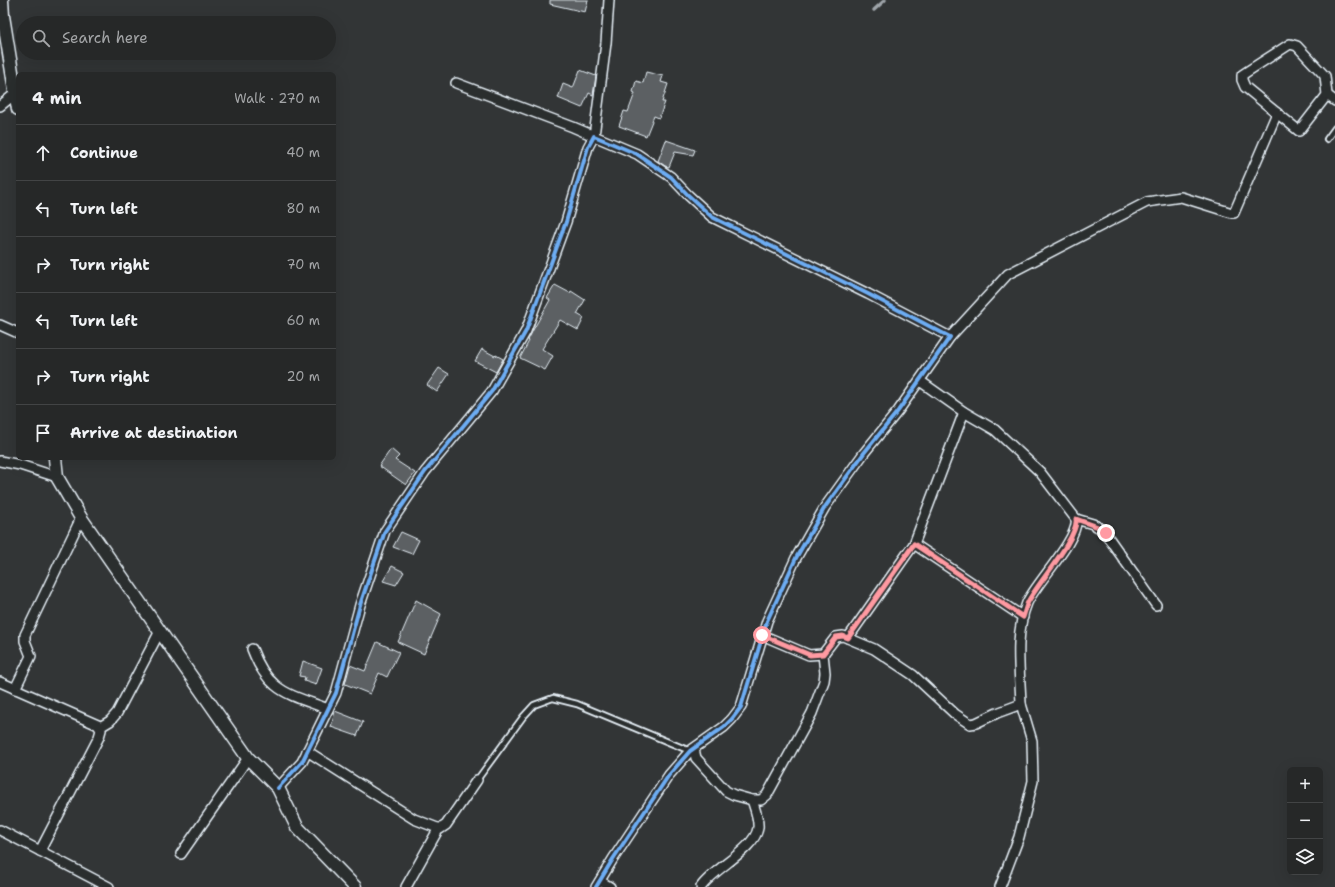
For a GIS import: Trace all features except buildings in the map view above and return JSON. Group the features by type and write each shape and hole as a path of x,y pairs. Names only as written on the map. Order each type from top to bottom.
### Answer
{"street":[{"path":"0,106 16,93 3,16 2,0"},
{"path":"278,788 302,762 336,693 360,605 385,531 425,472 492,391 526,330 566,222 588,147 594,136 610,6 609,0"},
{"path":"1290,44 1297,46 1325,76 1327,95 1298,131 1277,113 1246,87 1242,80 1242,75 1290,44"},
{"path":"456,84 573,127 637,154 671,176 712,217 868,294 950,337"},
{"path":"1327,95 1335,101"},
{"path":"610,887 598,884 668,775 692,750 724,727 732,719 740,707 766,621 796,558 824,507 864,453 898,411 950,337 1008,274 1147,202 1181,196 1234,213 1277,113"},
{"path":"0,325 16,332"},
{"path":"920,381 964,412 995,430 1040,472 1076,519 1093,524 1103,530 1156,605"},
{"path":"848,638 914,544 964,412"},
{"path":"55,460 57,477 81,518 248,758 278,788 297,827 355,887"},
{"path":"0,461 20,465 57,477"},
{"path":"15,688 31,656 25,641 25,636 81,518"},
{"path":"1000,887 1019,837 1033,781 1032,741 1021,704 1019,632 1028,603 1071,537 1076,519"},
{"path":"914,544 1023,617"},
{"path":"100,727 110,721 117,713 160,631"},
{"path":"762,635 810,655 823,654"},
{"path":"692,750 696,758 726,791 752,800 761,800 767,795 810,717 824,680 825,673 823,654 836,637 843,636 874,649 913,675 955,714 970,724 976,723 1021,704"},
{"path":"252,649 258,664 275,685 294,696 328,709"},
{"path":"0,682 100,727"},
{"path":"40,851 99,737 101,730 100,727"},
{"path":"307,751 414,819 441,829 446,825 477,780"},
{"path":"181,854 248,758"},
{"path":"701,887 712,875 747,846 757,834 758,822 752,800"},
{"path":"406,887 438,828"},
{"path":"0,830 109,887"}],"lane":[{"path":"1327,139 1335,128"},
{"path":"477,780 523,717 534,705 553,698 577,704 692,750"}],"waterway":[{"path":"874,10 885,0"}],"cycle path":[{"path":"278,788 302,762 336,693 360,605 385,531 425,472 492,391 526,331 566,222 588,147 594,136 637,154 671,177 712,217 868,294 950,337 898,411 864,453 825,507 796,558 767,621 741,707 724,727 690,751 669,775 596,887"}],"route":[{"path":"762,635 810,655 823,654 836,637 843,636 848,638 914,544 1023,617 1028,603 1071,537 1076,519 1093,524 1106,533"}]}
